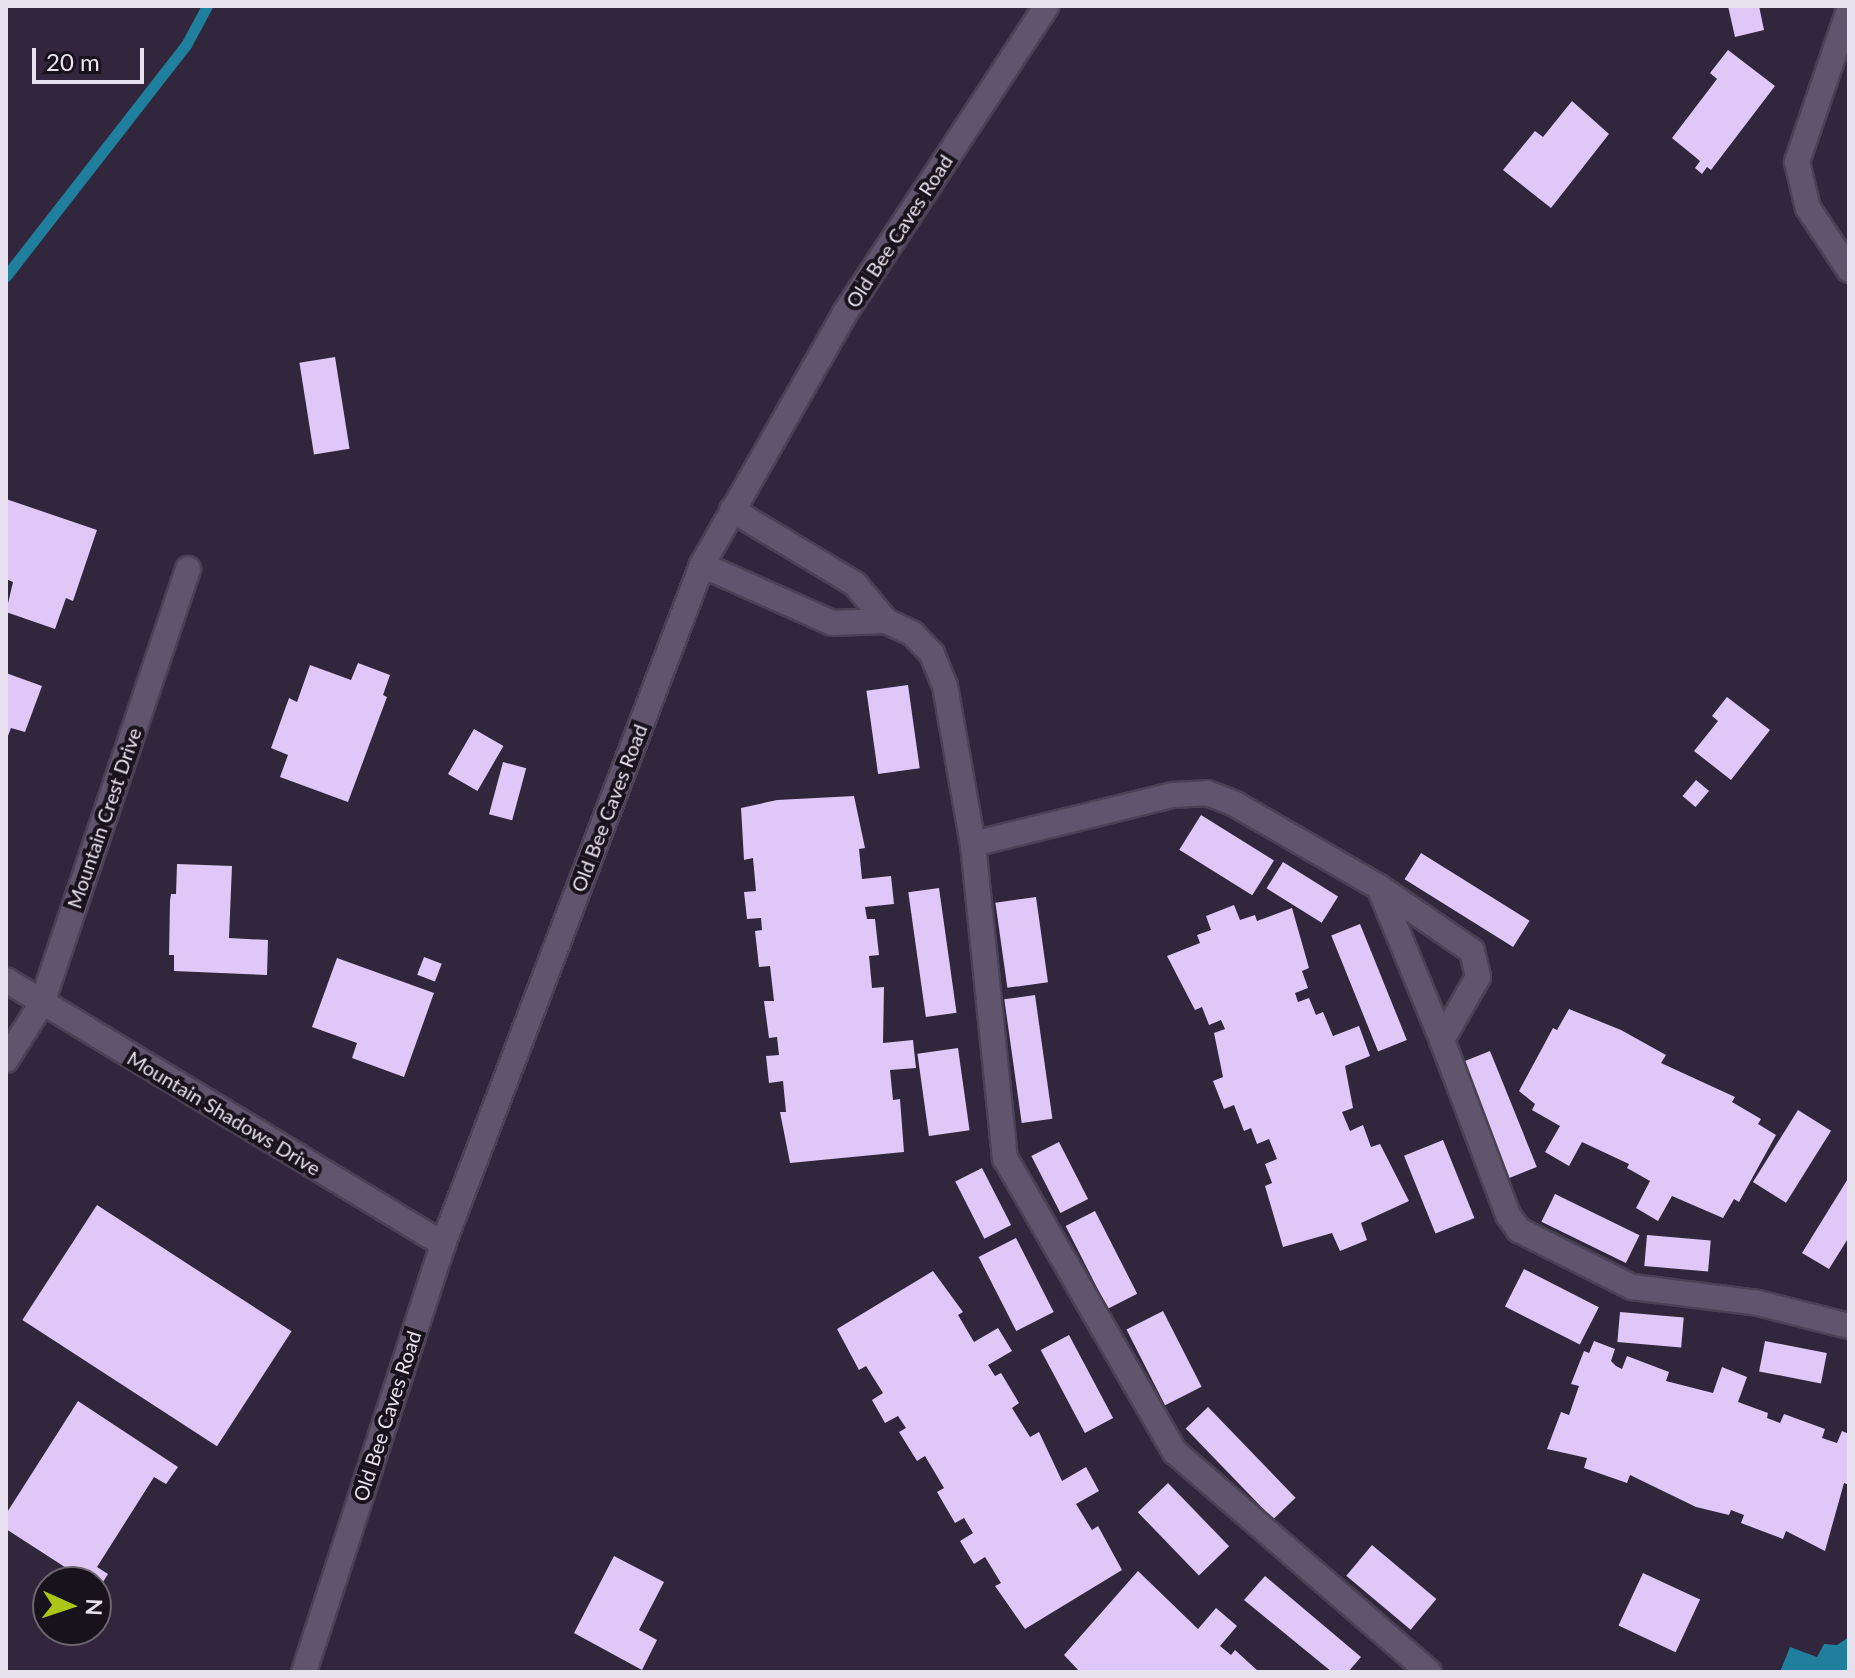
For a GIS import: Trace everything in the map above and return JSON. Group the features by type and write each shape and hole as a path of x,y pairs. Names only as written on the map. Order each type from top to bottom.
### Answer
{"street":[{"name":"Old Bee Caves Road","path":"304,1672 443,1244 702,565 845,313 1047,6"},
{"path":"1849,10 1797,162 1808,208 1849,270"},
{"path":"732,510 855,584 886,621 912,633 932,654 945,686 973,844 1005,1158 1175,1452 1429,1672"},
{"path":"702,565 832,623 886,621"},
{"name":"Mountain Crest Drive","path":"6,1060 42,1003 188,569"},
{"path":"973,844 1173,795 1207,793 1235,804 1379,887 1472,951 1478,963 1478,977 1442,1040"},
{"path":"1379,887 1442,1040 1508,1215 1519,1230 1632,1287 1758,1303 1849,1326"},
{"name":"Mountain Shadows Drive","path":"6,980 443,1244"}],"water":[{"path":"1849,1637 1849,1672 1780,1672 1790,1647 1817,1657 1824,1644 1837,1645"}],"building":[{"path":"1728,6 1759,6 1764,30 1735,37"},
{"path":"1728,50 1775,86 1711,170 1707,167 1702,174 1695,168 1700,161 1672,138 1717,79 1710,73"},
{"path":"1572,101 1609,134 1551,208 1503,170 1535,131 1543,137"},
{"path":"335,357 350,449 314,454 299,363"},
{"path":"6,499 97,530 73,601 66,598 55,629 6,612 13,582 6,579"},
{"path":"358,663 390,675 383,695 387,697 348,802 280,777 288,755 271,748 289,698 297,702 310,665 351,680"},
{"path":"6,673 42,686 25,732 11,728 6,741"},
{"path":"908,685 920,768 878,774 866,691"},
{"path":"1727,697 1770,730 1731,780 1694,751 1718,721 1712,716"},
{"path":"474,729 503,746 477,791 448,774"},
{"path":"503,762 526,768 512,820 489,814"},
{"path":"1696,780 1709,791 1696,807 1683,796"},
{"path":"854,796 865,848 859,849 862,879 891,876 894,904 865,907 867,919 875,919 879,955 869,956 872,988 884,987 883,1043 913,1040 916,1068 890,1070 893,1100 900,1099 904,1152 790,1163 780,1112 786,1112 783,1081 769,1083 766,1056 779,1055 777,1037 769,1038 764,1001 774,1001 770,966 759,967 755,931 762,930 761,918 747,919 744,892 756,891 753,858 744,860 741,808 777,800"},
{"path":"1201,815 1274,861 1252,895 1179,850"},
{"path":"1421,853 1530,921 1513,947 1405,879"},
{"path":"1283,862 1338,896 1322,923 1267,888"},
{"path":"177,864 232,866 229,938 268,940 267,975 174,971 174,955 169,955 170,901 171,894 176,894"},
{"path":"939,888 957,1013 926,1017 908,892"},
{"path":"1036,897 1048,982 1007,988 995,903"},
{"path":"1234,905 1240,920 1255,915 1257,921 1292,908 1309,968 1302,971 1308,988 1295,993 1298,1002 1309,998 1316,1015 1323,1012 1333,1036 1359,1026 1370,1056 1345,1066 1353,1108 1342,1112 1350,1131 1363,1125 1371,1147 1380,1144 1409,1201 1361,1223 1367,1240 1340,1251 1332,1233 1283,1247 1265,1186 1272,1183 1265,1164 1277,1159 1269,1139 1257,1144 1251,1128 1244,1131 1234,1105 1224,1109 1213,1081 1223,1077 1214,1033 1225,1029 1221,1020 1209,1025 1202,1007 1195,1010 1167,956 1200,943 1197,935 1211,930 1206,916"},
{"path":"1360,924 1407,1040 1378,1052 1331,936"},
{"path":"424,957 442,964 435,982 417,975"},
{"path":"337,958 434,993 404,1077 352,1058 357,1043 312,1027"},
{"path":"1035,995 1052,1119 1022,1123 1004,999"},
{"path":"1569,1009 1621,1030 1666,1055 1661,1063 1735,1097 1732,1102 1761,1119 1758,1124 1776,1135 1739,1202 1734,1199 1723,1218 1672,1196 1658,1221 1636,1208 1650,1181 1627,1168 1629,1164 1582,1142 1569,1166 1545,1152 1560,1126 1532,1110 1535,1104 1519,1091 1553,1028 1557,1030"},
{"path":"958,1048 970,1130 929,1136 917,1054"},
{"path":"1490,1051 1537,1167 1508,1179 1461,1063"},
{"path":"1798,1110 1831,1131 1786,1203 1753,1182"},
{"path":"1443,1140 1474,1218 1436,1234 1404,1156"},
{"path":"1059,1142 1088,1199 1060,1213 1031,1156"},
{"path":"982,1168 1011,1225 984,1239 955,1182"},
{"path":"1849,1177 1849,1237 1829,1269 1802,1253"},
{"path":"1555,1194 1639,1235 1626,1263 1541,1222"},
{"path":"97,1205 292,1331 217,1446 22,1320"},
{"path":"1095,1211 1137,1294 1108,1309 1066,1226"},
{"path":"1647,1235 1711,1241 1708,1271 1644,1266"},
{"path":"1016,1238 1054,1312 1016,1331 979,1257"},
{"path":"1524,1269 1599,1307 1580,1345 1505,1306"},
{"path":"933,1271 963,1312 958,1315 974,1342 998,1328 1012,1351 988,1365 995,1376 1001,1373 1019,1403 1012,1408 1030,1437 1039,1432 1062,1481 1086,1467 1099,1491 1076,1504 1092,1530 1098,1526 1122,1570 1025,1629 995,1586 1001,1583 985,1557 974,1564 960,1541 973,1533 964,1518 955,1523 937,1492 944,1488 925,1456 917,1461 899,1432 906,1428 898,1416 885,1423 872,1400 883,1393 866,1366 859,1370 837,1329"},
{"path":"1163,1311 1202,1387 1165,1405 1126,1330"},
{"path":"1620,1312 1684,1318 1681,1347 1617,1342"},
{"path":"1069,1335 1113,1418 1085,1433 1041,1350"},
{"path":"1594,1341 1615,1349 1611,1361 1622,1369 1627,1356 1669,1372 1666,1381 1713,1393 1722,1367 1747,1377 1738,1402 1768,1413 1767,1418 1780,1423 1784,1414 1825,1429 1822,1438 1837,1443 1842,1431 1849,1434 1849,1485 1844,1483 1825,1551 1786,1531 1783,1539 1741,1523 1744,1515 1731,1510 1729,1515 1696,1507 1630,1475 1627,1483 1584,1468 1587,1458 1547,1449 1561,1412 1569,1415 1579,1386 1571,1384 1584,1351 1589,1353"},
{"path":"1765,1341 1827,1353 1821,1383 1759,1371"},
{"path":"78,1401 178,1467 166,1484 154,1477 98,1566 63,1566 6,1529 6,1514"},
{"path":"1208,1407 1296,1498 1273,1519 1186,1429"},
{"path":"1168,1483 1229,1546 1199,1575 1138,1512"},
{"path":"1372,1545 1436,1599 1411,1630 1346,1576"},
{"path":"614,1556 664,1582 639,1630 657,1640 642,1670 574,1633"},
{"path":"1138,1571 1198,1629 1216,1608 1237,1626 1220,1646 1231,1655 1235,1650 1259,1672 1080,1672 1064,1655"},
{"path":"1643,1573 1700,1600 1676,1652 1618,1626"},
{"path":"1265,1576 1361,1657 1348,1672 1332,1672 1244,1600"}],"waterway":[{"path":"6,276 186,45 207,6"}]}
